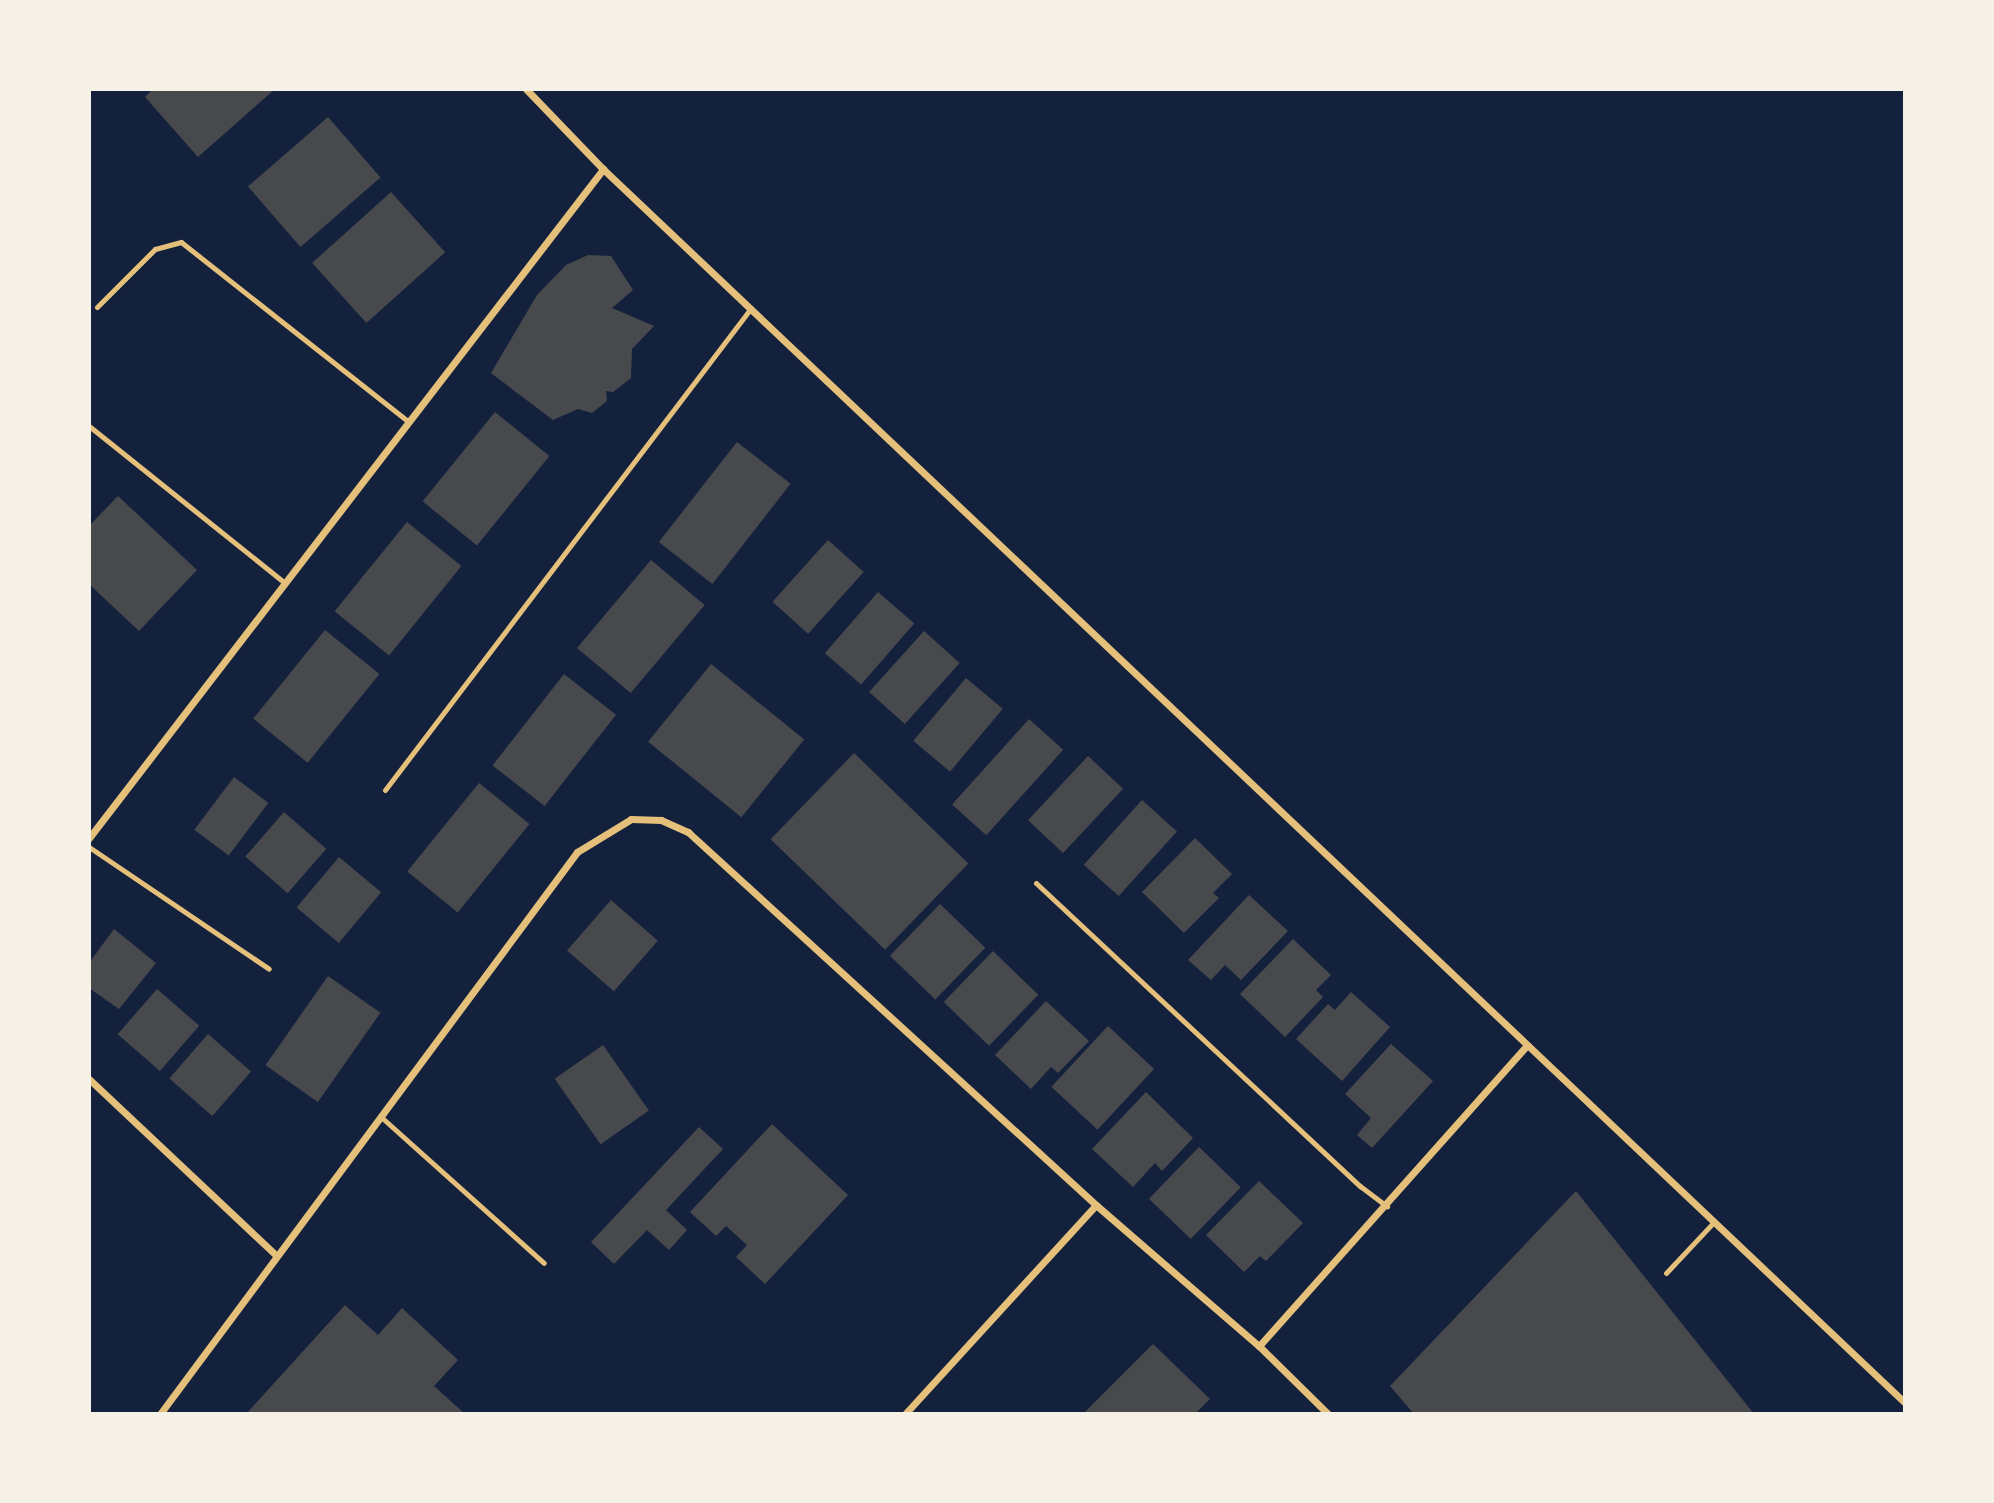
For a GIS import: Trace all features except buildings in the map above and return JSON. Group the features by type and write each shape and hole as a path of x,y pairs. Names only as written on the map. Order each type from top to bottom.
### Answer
{"street":[{"path":"526,89 603,169 1527,1045 1712,1224 1905,1403"},
{"path":"89,838 603,169"},
{"path":"160,1414 577,852 631,819 661,820 688,832 1096,1205 1259,1346 1328,1414"},
{"path":"1259,1346 1387,1206 1527,1045"},
{"path":"89,1079 276,1255"},
{"path":"905,1414 1096,1205"}],"lane":[{"path":"97,307 155,250 181,242 409,422"},
{"path":"385,790 751,308"},
{"path":"89,426 285,583"},
{"path":"89,847 270,969"},
{"path":"1036,883 1360,1186 1387,1206"},
{"path":"380,1116 544,1263"},
{"path":"1666,1273 1712,1224"}]}
